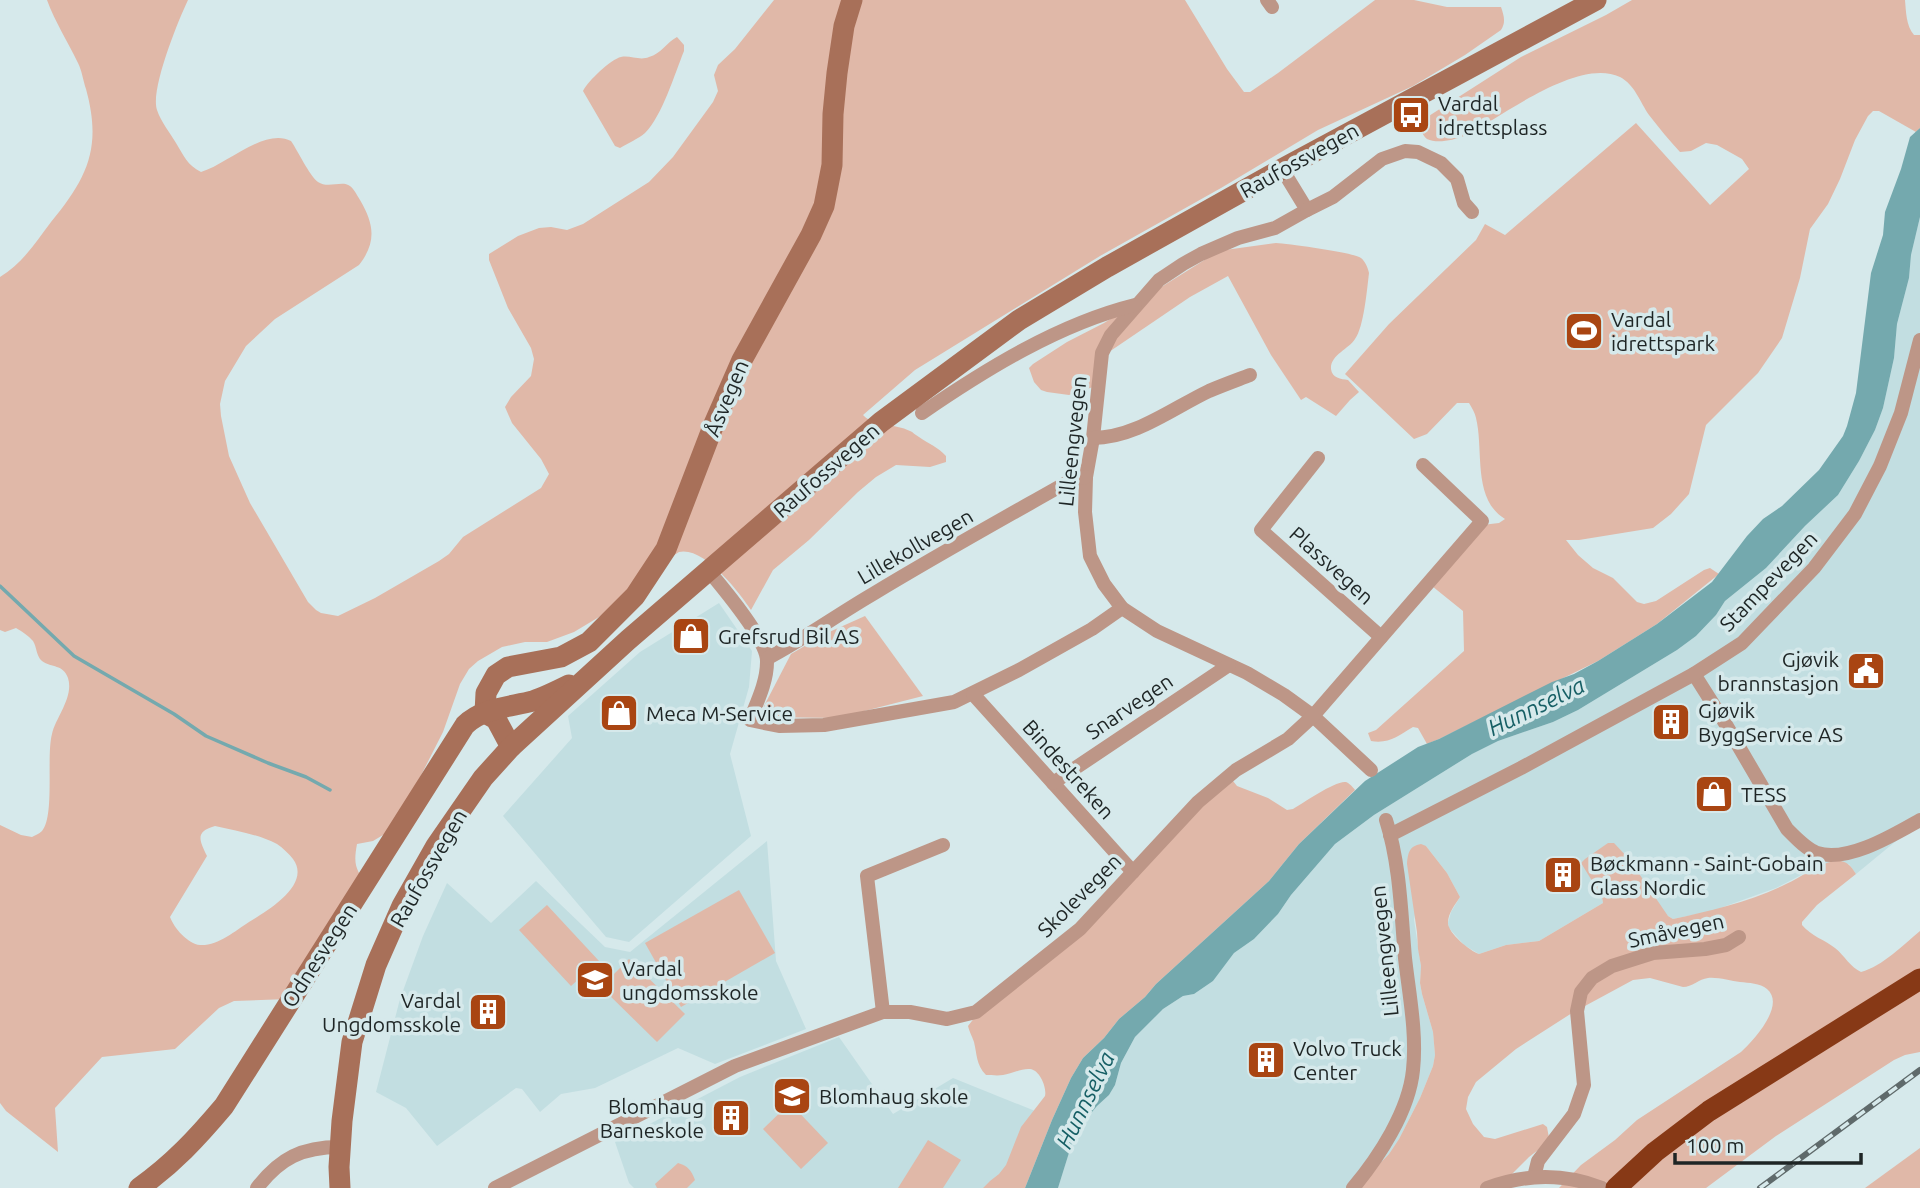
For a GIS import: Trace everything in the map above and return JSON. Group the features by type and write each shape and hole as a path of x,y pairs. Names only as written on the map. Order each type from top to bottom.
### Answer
{"highway":[{"path":"1616,1188 1655,1152 1709,1111 1920,979"}],"main road":[{"name":"Åsvegen","path":"494,710 486,693 496,675 508,667 561,657 589,642 635,596 666,549 714,424 742,360 811,235 824,206 832,164 837,73 844,26 852,0"},
{"name":"Raufossvegen","path":"340,1188 340,1147 352,1042 376,965 402,906 436,846 484,778 519,740 708,570 881,422 1018,320 1282,169 1596,0"},
{"path":"519,740 496,719 494,710 545,697 592,672"},
{"name":"Odnesvegen","path":"139,1188 160,1174 190,1147 224,1106 462,729 471,719 494,710"}],"street":[{"name":"Lilleengvegen","path":"1371,770 1313,716 1284,695 1157,631 1122,608 1104,583 1090,556 1085,512 1086,477 1102,354 1111,335 1159,281 1192,259 1238,238 1275,228 1333,197 1382,159 1405,151 1418,152 1441,163 1457,179 1464,203 1472,212"},
{"path":"1282,169 1307,210"},
{"path":"922,413 971,379 1060,332 1108,312 1135,305"},
{"name":"Stampevegen","path":"1390,835 1694,674 1742,643 1814,568 1855,513 1881,466 1901,413 1920,340"},
{"path":"1093,438 1108,438 1135,429 1211,390 1251,375"},
{"name":"Plassvegen","path":"1318,458 1261,530 1381,637"},
{"name":"Skolevegen","path":"495,1188 735,1066 883,1012 910,1012 947,1019 976,1012 1080,929 1198,802 1236,770 1288,739 1313,716 1482,522 1423,465"},
{"name":"Lillekollvegen","path":"768,658 981,531 1073,479 1086,477"},
{"path":"708,570 739,608 768,658 766,678 750,720 779,726 824,725 954,702 1092,629 1122,608"},
{"name":"Snarvegen","path":"1053,783 1229,665"},
{"path":"1694,674 1787,829 1800,842 1818,853 1840,854 1877,844 1920,820"},
{"name":"Bindestreken","path":"973,694 1133,872"},
{"name":"Lilleengvegen","path":"1353,1188 1391,1135 1413,1072 1413,1031 1396,867 1386,820"},
{"path":"883,1012 867,876 943,845"},
{"name":"Småvegen","path":"1534,1177 1538,1161 1574,1114 1584,1085 1577,1011 1581,992 1592,978 1612,967 1653,953 1705,949 1726,945 1740,937"},
{"path":"257,1188 268,1173 285,1159 320,1147 340,1147"},
{"path":"1487,1188 1514,1180 1559,1177 1602,1188"}],"shaded area":[{"path":"47,0 188,0 166,55 156,100 161,119 189,163 201,172 258,143 281,138 291,141 318,182 326,185 347,184 365,209 372,233 365,257 359,265 275,319 246,346 225,381 220,404 229,456 250,503 308,602 321,613 338,616 439,561 449,554 463,537 541,488 549,474 541,459 512,423 505,407 531,376 534,359 531,348 508,308 489,254 518,236 539,228 567,230 583,224 649,182 673,157 713,102 718,91 714,75 718,65 735,49 774,0 1185,0 1244,92 1250,92 1278,73 1375,0 1414,0 1447,7 1501,7 1504,22 1501,30 1413,86 1318,130 1100,256 915,370 863,415 879,424 911,431 943,453 946,462 930,467 896,465 876,477 773,570 751,610 730,582 710,563 689,552 679,552 646,573 617,603 574,632 547,642 525,642 502,647 478,661 469,669 460,684 443,732 412,793 388,832 373,841 357,844 356,867 368,887 289,999 234,1001 219,1008 175,1049 102,1057 55,1108 58,1152 6,1111 0,1103 0,825 32,837 42,831 48,813 50,744 69,692 66,674 40,659 33,641 27,635 16,628 5,632 0,630 0,277 22,259 64,206 83,175 92,145 91,110 81,72","holes":["215,826 255,835 277,844 293,859 297,878 285,896 266,911 220,941 200,945 182,935 170,917 207,856 201,834"]},
{"path":"1632,0 1905,0 1909,27 1914,35 1920,35 1920,128 1916,132 1879,111 1873,111 1868,116 1828,204 1810,229 1800,278 1782,338 1758,373 1706,425 1689,494 1671,514 1653,528 1566,540 1593,568 1613,578 1637,602 1644,604 1656,601 1704,570 1710,568 1719,574 1657,624 1598,661 1439,739 1427,744 1418,728 1413,727 1388,740 1371,741 1368,733 1376,730 1464,651 1463,611 1427,582 1482,525 1499,523 1505,519 1495,510 1483,487 1476,418 1469,403 1457,403 1427,434 1414,439 1345,374 1389,324 1476,240 1485,224 1505,235 1636,123 1710,205 1749,169 1742,159 1717,145 1706,143 1691,151 1680,152 1649,115 1630,84 1620,77 1602,73 1583,75 1562,82 1460,137 1436,141 1423,135 1418,126 1421,121 1521,57"},
{"path":"677,37 684,45 684,51 657,116 645,133 620,148 615,146 583,91 600,71 617,59 646,58"},
{"path":"1920,217 1920,824 1856,874 1849,864 1807,872 1776,888 1712,911 1673,919 1582,863 1603,903 1539,941 1506,945 1479,954 1464,945 1449,928 1451,912 1460,897 1447,873 1426,846 1414,920 1421,966 1420,983 1433,1032 1433,1066 1399,1139 1389,1154 1356,1188 1058,1188 1073,1140 1082,1124 1109,1095 1115,1085 1121,1063 1135,1037 1163,1009 1213,981 1234,953 1254,939 1278,914 1335,844 1374,815 1472,754 1578,710 1677,650 1696,636 1725,601 1766,568 1838,495 1859,461 1883,408 1894,358 1897,324"},
{"path":"1276,243 1355,256 1362,259 1368,269 1361,326 1352,343 1331,364 1335,376 1348,380 1359,392 1336,416 1306,397 1301,400 1271,355 1228,276 1190,297 1106,354 1096,386 1069,395 1041,390 1034,382 1029,368 1033,364 1214,254"},
{"path":"719,603 752,651 749,687 730,754 751,836 629,942 606,937 503,816 572,738 568,716 640,652"},
{"path":"865,616 923,696 837,718 766,717 763,708 791,654 827,633"},
{"path":"1229,776 1237,786 1268,798 1287,810 1341,782 1351,785 1355,790 1299,844 1269,881 1119,1019 1083,1058 1052,1120 1025,1188 983,1188 1006,1165 1021,1127 1045,1093 1044,1084 1034,1070 986,1075 979,1063 968,1026 1091,913"},
{"name":"Vardal ungdomsskole","path":"767,841 776,961 806,1029 715,1064 678,1048 595,1088 561,1094 540,1112 522,1089 516,1088 437,1146 406,1108 376,1092 400,999 423,936 447,883 491,923 536,881 605,947 630,952"},
{"path":"1608,843 1614,843 1629,859 1668,916 1673,919 1759,896 1828,863 1842,861 1847,864 1856,874 1817,905 1802,925 1835,948 1861,972 1885,960 1920,931 1920,1052 1894,1060 1776,1136 1706,1188 1559,1188 1581,1165 1637,1120 1741,1052 1766,1022 1773,1004 1767,989 1754,984 1708,978 1683,987 1650,978 1633,980 1572,1013 1516,1049 1476,1082 1468,1097 1466,1109 1473,1124 1484,1137 1495,1139 1543,1124 1547,1127 1547,1143 1498,1188 1356,1188 1389,1154 1399,1139 1420,1098 1435,1055 1433,1032 1420,983 1421,966 1407,864 1412,848 1421,844 1426,846 1447,873 1460,897 1449,916 1449,927 1460,941 1479,954 1506,945 1539,941 1603,903 1581,863"},
{"path":"739,890 775,953 681,1007 645,943"},
{"path":"547,905 599,961 571,986 519,930"},
{"path":"629,959 685,1014 657,1042 601,987"},
{"name":"Blomhaug skole","path":"839,1037 893,1114 953,1078 1050,1117 1018,1188 634,1188 629,1183 615,1142 740,1077"},
{"path":"790,1103 828,1143 801,1169 763,1129"},
{"path":"928,1140 961,1160 943,1188 898,1188"},
{"path":"1920,1148 1920,1188 1865,1188"},
{"path":"678,1163 689,1169 695,1180 687,1188 657,1188 655,1184"}],"water":[{"name":"Hunnselva","path":"1920,128 1920,217 1897,324 1894,358 1883,408 1859,461 1838,495 1766,568 1725,601 1696,636 1677,650 1578,710 1472,754 1374,815 1335,844 1278,914 1254,939 1234,953 1213,981 1163,1009 1135,1037 1121,1063 1115,1085 1109,1095 1082,1124 1073,1140 1058,1188 1025,1188 1052,1120 1083,1058 1119,1019 1269,881 1299,844 1365,781 1418,747 1574,674 1657,624 1712,582 1763,519 1782,506 1819,470 1847,426 1856,393 1871,273 1883,235 1885,212 1910,137"}],"waterway":[{"path":"0,586 74,656 174,714 206,736 306,777 330,790"}],"railway":[{"path":"1760,1188 1920,1070"}],"place":[{"name":"Vardal idrettsplass","path":"1411,115"},
{"name":"Vardal idrettspark","path":"1584,331"},
{"name":"Grefsrud Bil AS","path":"691,636"},
{"name":"Gjøvik brannstasjon","path":"1866,671"},
{"name":"Meca M-Service","path":"619,713"},
{"name":"Gjøvik ByggService AS","path":"1671,722"},
{"name":"TESS","path":"1714,794"},
{"name":"Bøckmann - Saint-Gobain Glass Nordic","path":"1563,875"},
{"name":"Vardal ungdomsskole","path":"595,980"},
{"name":"Vardal Ungdomsskole","path":"488,1012"},
{"name":"Volvo Truck Center","path":"1266,1060"},
{"name":"Blomhaug skole","path":"792,1096"},
{"name":"Blomhaug Barneskole","path":"731,1118"}]}
